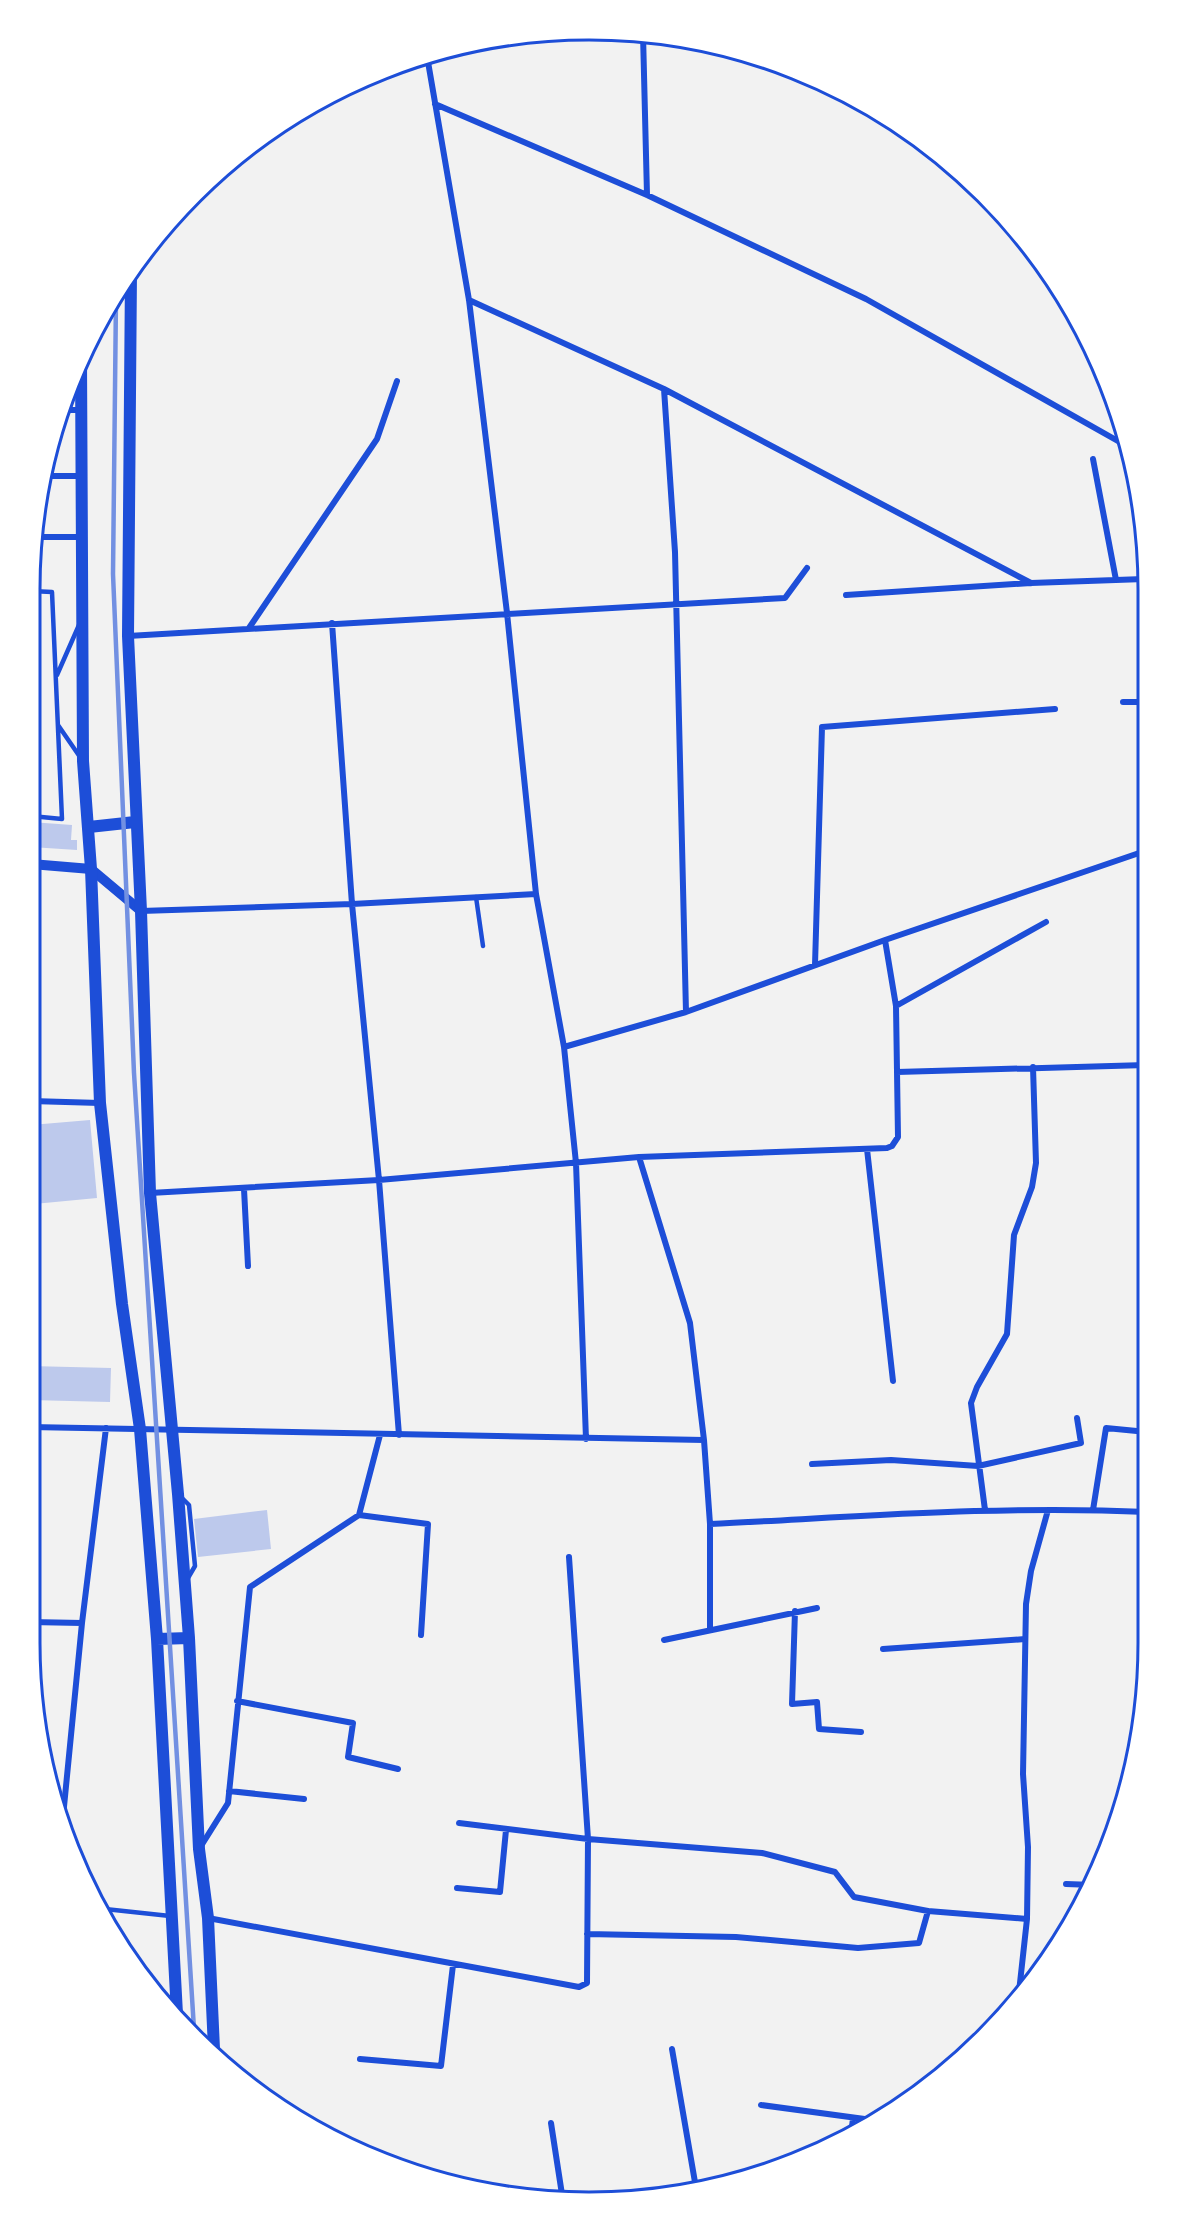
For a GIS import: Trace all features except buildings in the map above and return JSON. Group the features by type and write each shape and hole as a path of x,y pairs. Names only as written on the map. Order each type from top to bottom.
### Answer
{"main road":[{"path":"131,287 128,636 141,911 150,1193 189,1638 199,1849 208,1918 214,2043"},
{"path":"81,382 83,761 92,869 100,1103 122,1304 140,1429 157,1640 177,2004"},
{"path":"89,826 135,822"},
{"path":"157,1640 189,1638"}],"street":[{"path":"643,44 647,195"},
{"path":"428,65 470,300 507,613 536,894 564,1047 576,1162 586,1439"},
{"path":"435,104 647,195 866,298 1118,441"},
{"path":"470,300 664,389 1031,583"},
{"path":"249,628 377,439 397,381"},
{"path":"664,389 676,604 686,1012"},
{"path":"71,410 81,410"},
{"path":"1093,459 1116,580"},
{"path":"52,476 81,476"},
{"path":"43,537 81,537"},
{"path":"128,636 785,598 807,568"},
{"path":"846,595 1031,583 1138,579"},
{"path":"332,624 352,904 379,1180 399,1435"},
{"path":"1123,702 1138,702"},
{"path":"815,965 822,727 1055,709"},
{"path":"564,1047 686,1012 885,940 1138,853"},
{"path":"40,865 92,869 141,911 352,904 536,894"},
{"path":"896,1006 1046,922"},
{"path":"150,1193 379,1180 639,1157 867,1149 892,1146 898,1137 896,1006 885,940"},
{"path":"897,1072 1138,1065"},
{"path":"985,1510 971,1403 977,1386 1007,1334 1014,1235 1032,1187 1036,1163 1033,1067"},
{"path":"40,1101 100,1103"},
{"path":"867,1149 893,1381"},
{"path":"639,1157 690,1323 704,1440 710,1524 710,1630"},
{"path":"244,1189 248,1266"},
{"path":"812,1464 891,1460 978,1466 1081,1443 1077,1418"},
{"path":"40,1426 704,1440"},
{"path":"63,1798 106,1428"},
{"path":"1093,1510 1106,1428 1138,1431"},
{"path":"359,1515 380,1435"},
{"path":"710,1524 985,1510 1138,1512"},
{"path":"1020,1984 1027,1919 1028,1847 1023,1774 1026,1604 1031,1571 1048,1510"},
{"path":"199,1849 228,1803 250,1587 359,1515 428,1524 421,1635"},
{"path":"208,1918 579,1987 587,1983 588,1839 569,1557"},
{"path":"664,1640 817,1608"},
{"path":"795,1611 792,1704 817,1702 819,1728 861,1732"},
{"path":"40,1622 82,1623"},
{"path":"884,1649 1025,1639"},
{"path":"237,1701 353,1723 348,1757 398,1769"},
{"path":"229,1791 304,1799"},
{"path":"459,1823 588,1839 762,1853 836,1872 854,1897 928,1911 1027,1919"},
{"path":"458,1888 500,1892 506,1830"},
{"path":"1066,1884 1083,1884"},
{"path":"587,1934 736,1937 858,1948 919,1942 928,1911"},
{"path":"360,2058 441,2066 453,1965"},
{"path":"672,2049 695,2182"},
{"path":"761,2105 864,2119"},
{"path":"852,2125 853,2118"},
{"path":"551,2123 561,2191"}],"lane":[{"path":"40,591 52,592 62,819 40,817"},
{"path":"56,675 82,617"},
{"path":"58,725 83,761"},
{"path":"476,897 483,946"},
{"path":"109,1909 172,1916"}],"railway":[{"path":"116,312 113,574 134,1073 194,2024"}]}
